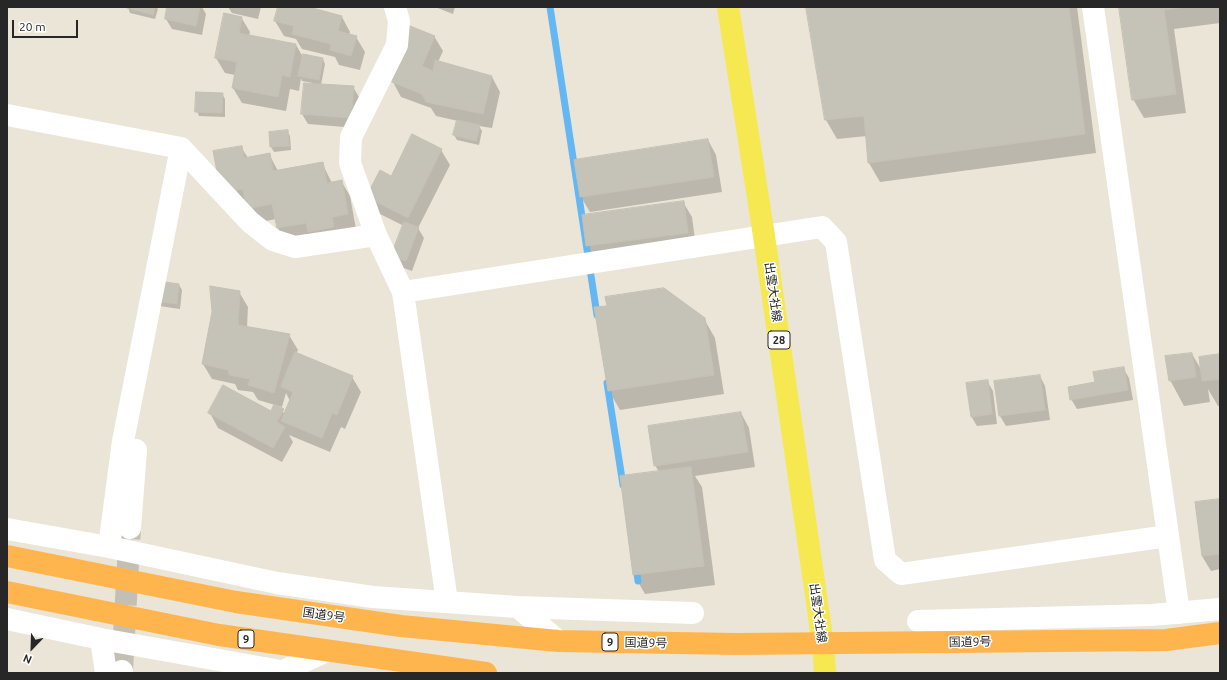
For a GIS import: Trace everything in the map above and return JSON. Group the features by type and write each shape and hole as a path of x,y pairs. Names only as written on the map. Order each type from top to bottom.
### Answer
{"highway":[{"name":"国道9号","path":"7,556 236,602 402,626 558,641 736,644 938,643 1166,640 1220,633"},
{"name":"9","path":"7,592 219,635 486,673"}],"main road":[{"name":"出雲大社線","path":"728,7 764,236 823,644 825,673"}],"street":[{"path":"395,7 399,21 397,45 351,137 350,163 376,235 403,292 447,602"},
{"path":"1093,7 1179,613"},
{"path":"7,115 181,148 250,222 273,240 295,247 376,235"},
{"path":"109,547 123,441 181,148"},
{"path":"403,292 822,227 836,242 885,560 901,574 1168,536"},
{"path":"129,414 138,428 130,528"},
{"path":"7,529 109,547 277,583 373,597 518,607 692,613"},
{"path":"236,602 277,583"},
{"path":"518,607 558,641"},
{"path":"918,621 1179,613 1220,609"},
{"path":"7,619 101,639 287,672 327,651"},
{"path":"938,643 962,620"},
{"path":"101,639 116,672"}],"building":[{"path":"127,7 155,7 153,15"},
{"path":"167,7 200,7 196,26 165,19"},
{"path":"278,7 309,7 342,16 338,31 357,36 351,56 330,50 331,44 292,34 294,26 274,21"},
{"path":"806,7 1069,7 1085,134 868,163 864,116 825,120"},
{"path":"1119,7 1186,7 1164,10 1176,94 1132,100"},
{"path":"224,13 242,17 239,33 296,44 290,77 282,75 278,97 232,88 237,62 215,58"},
{"path":"410,26 435,36 422,66 433,71 435,60 492,76 483,114 426,102 422,94 392,82"},
{"path":"303,54 323,58 319,80 298,76"},
{"path":"304,83 354,86 351,118 301,114"},
{"path":"196,92 223,93 222,113 195,112"},
{"path":"457,120 480,125 476,141 453,135"},
{"path":"288,130 289,146 270,147 269,132"},
{"path":"412,134 442,149 408,218 366,197 380,170 391,176"},
{"path":"708,139 714,177 580,197 574,160"},
{"path":"242,146 244,158 270,153 273,171 323,162 327,183 342,180 348,214 332,217 334,227 308,232 306,223 277,228 272,204 246,209 243,189 221,193 213,151"},
{"path":"684,201 688,233 586,246 582,215"},
{"path":"404,222 419,227 406,261 391,256"},
{"path":"158,281 179,284 177,304 156,301"},
{"path":"210,286 240,291 238,325 290,334 274,393 248,385 250,379 229,375 228,370 202,364 212,312"},
{"path":"664,288 705,318 714,375 608,391 594,307 607,306 605,297"},
{"path":"295,352 353,376 337,415 332,413 322,438 281,421 293,392 281,387"},
{"path":"1192,353 1196,377 1169,381 1165,356"},
{"path":"1220,354 1220,379 1202,381 1199,357"},
{"path":"1124,367 1128,390 1070,400 1068,387 1095,382 1093,372"},
{"path":"1040,375 1045,410 999,416 994,381"},
{"path":"988,380 992,414 971,417 966,383"},
{"path":"223,385 271,411 274,404 284,409 277,422 285,427 273,448 208,413"},
{"path":"741,412 748,452 654,466 648,426"},
{"path":"691,467 704,566 633,575 620,476"},
{"path":"1220,499 1220,554 1202,556 1195,502"}],"waterway":[{"path":"550,7 597,315"},
{"path":"607,383 623,485"},
{"path":"636,567 638,581"}],"tunnel":[{"path":"122,671 130,528"}]}
